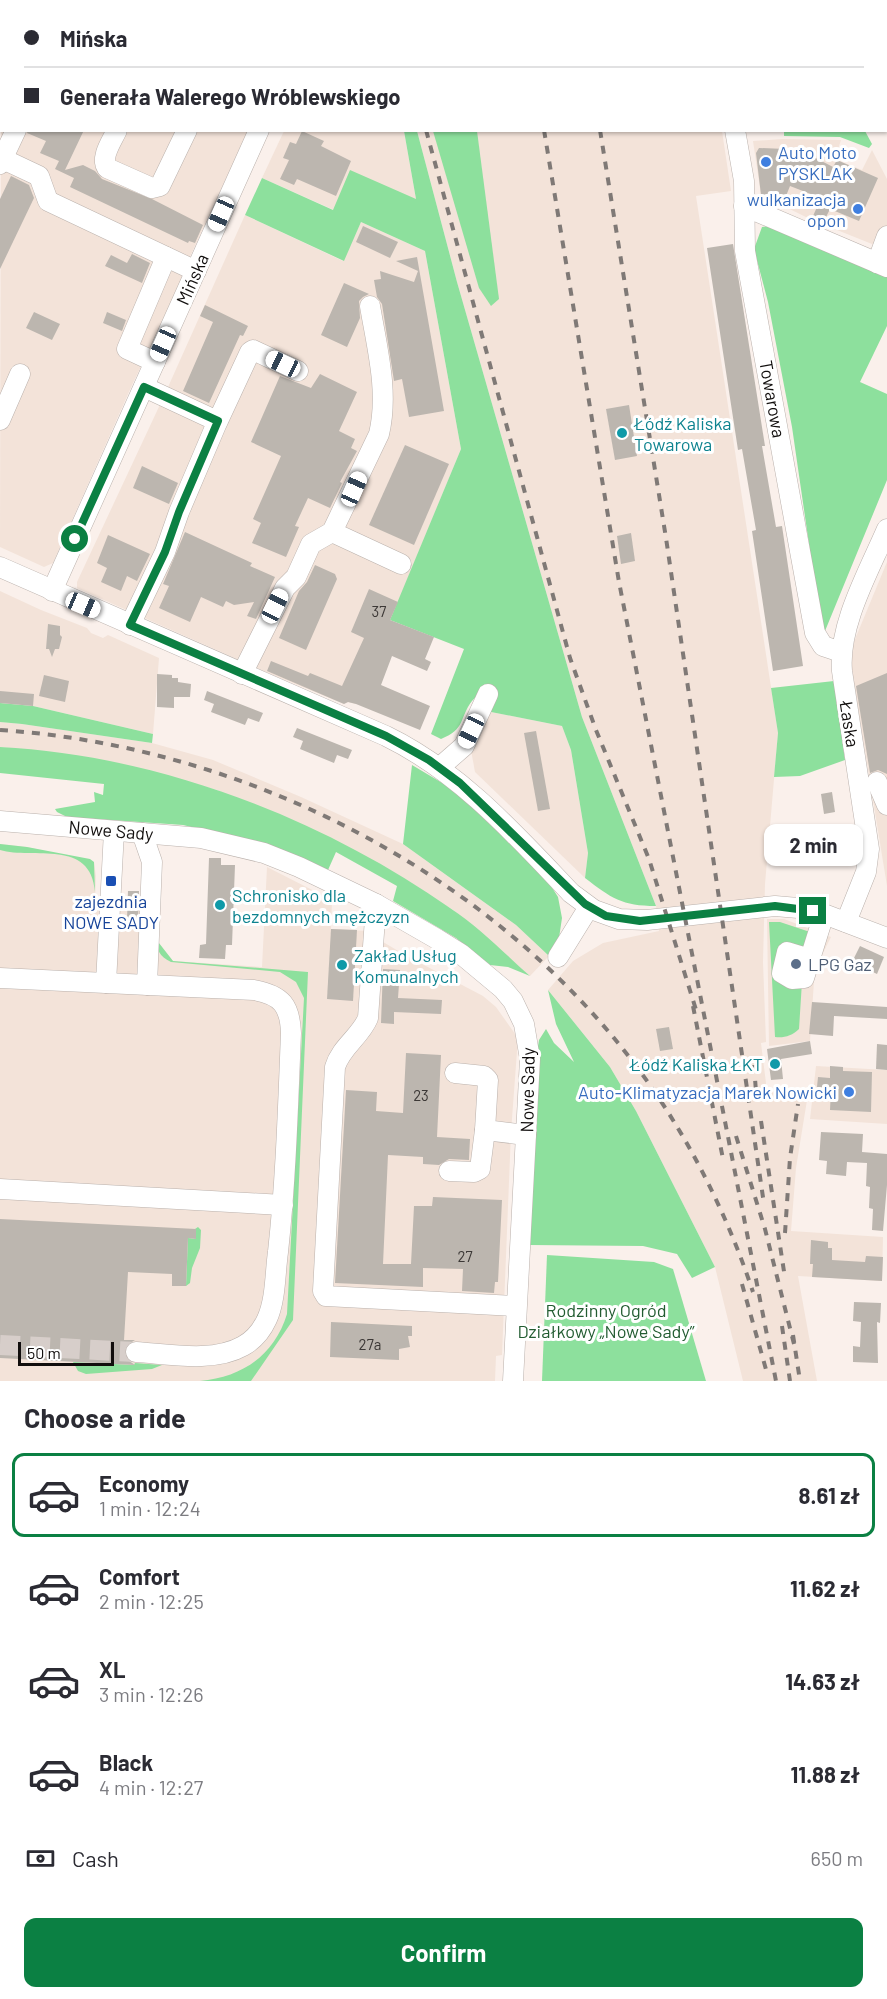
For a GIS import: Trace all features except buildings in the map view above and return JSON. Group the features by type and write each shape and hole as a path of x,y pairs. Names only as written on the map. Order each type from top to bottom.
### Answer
{"street":[{"path":"15,132 1,161 39,176 48,201 196,271"},
{"path":"116,132 104,157 107,168 152,188 160,186 185,132"},
{"name":"Mińska","path":"52,591 258,132"},
{"name":"Towarowa","path":"735,132 744,181 745,251 815,633 823,646 841,652"},
{"path":"744,206 882,265 887,236"},
{"path":"155,362 127,349 166,257"},
{"path":"242,674 285,588 296,577 311,544 332,532 379,434 383,419 383,384 370,306"},
{"path":"130,625 165,552 179,512 250,352 253,350 297,371"},
{"path":"0,420 20,374"},
{"path":"144,387 218,421"},
{"name":"Łaska","path":"846,922 866,872 869,849 841,652 848,621 882,553 887,529"},
{"path":"332,532 401,564"},
{"path":"0,567 412,749 441,767 473,794 571,892 589,907 606,916 633,921 775,906 824,914 887,938"},
{"path":"441,767 464,746 488,694"},
{"path":"877,782 887,805"},
{"name":"Nowe Sady","path":"0,821 201,838 264,853 376,904 461,954 503,989 513,1001 525,1024 529,1076 513,1381"},
{"path":"106,983 114,831"},
{"path":"142,833 152,862 147,985"},
{"path":"376,904 368,1018 363,1030 338,1056 335,1067 323,1291 326,1296 516,1306"},
{"path":"558,957 589,907"},
{"path":"810,959 824,914"},
{"path":"0,978 254,990 272,995 286,1007 289,1015 291,1033 283,1205 271,1309 262,1329 244,1346 222,1354 202,1356 136,1352"},
{"path":"450,1172 474,1172 480,1169 488,1080 484,1076 454,1073"},
{"path":"485,1130 526,1135"},
{"path":"0,1189 283,1205"}],"shaded area":[{"path":"1,132 248,132 53,563 44,567 0,547"},
{"path":"284,132 404,132 416,199 334,210 262,178"},
{"path":"417,132 722,132 731,191 696,196 778,733 765,884 763,962 766,1042 761,1043 767,1091 808,1094 796,1168 791,1231 883,1237 882,1281 798,1276 817,1381 743,1381 715,1267 636,1111 610,1067 548,990 573,961 603,943 659,931 656,906 582,717 457,282"},
{"path":"841,140 835,159 862,170 872,150 887,179 887,225 877,246 812,220 761,195 753,141"},
{"path":"245,215 343,261 361,222 425,251 461,449 356,704 348,702 344,704 266,672 77,588 77,582"},
{"path":"887,562 887,886 852,671 852,657 853,644"},
{"path":"0,591 87,628 91,633 103,638 108,635 159,658 153,734 33,706 0,703"},
{"path":"486,711 562,726 571,750 588,853 585,878 475,772 471,750"},
{"path":"0,722 152,743 213,760 301,797 403,844 516,925 549,956 530,976 452,909 217,790 130,766 65,754 0,747"},
{"path":"0,844 27,847 94,862 95,901 128,903 128,896 157,897 155,938 173,961 262,967 267,867 332,900 331,929 368,931 405,955 483,996 496,1007 518,1038 511,1132 502,1355 496,1356 495,1381 0,1381"},
{"path":"767,919 784,919 831,937 820,959 814,981 810,1041 769,1046"},
{"path":"816,1066 887,1070 887,1124 810,1119"}],"green space":[{"path":"404,132 417,132 457,282 582,717 656,906 644,906 618,900 585,878 588,853 571,750 562,726 486,711 484,691 472,701 455,731 441,739 431,734 464,649 390,620 461,449 425,251 361,222 344,261 245,215 262,178 333,210 350,170 416,199"},
{"path":"433,132 477,132 499,299 491,306 479,288"},
{"path":"784,132 866,132 872,144 869,148 840,137 784,136"},
{"path":"769,226 887,275 887,326 860,382 887,394 887,480 825,631 820,620 792,427 768,302 754,249 762,227"},
{"path":"834,681 845,760 800,776 774,777 778,733 771,688"},
{"path":"0,703 33,706 153,734 152,743 0,722"},
{"path":"0,747 59,753 119,763 178,778 236,797 293,820 347,846 461,915 530,976 508,967 490,965 456,938 393,901 397,886 336,852 328,870 263,844 183,825 67,817 55,809 95,802 94,792 103,795 104,784 0,773"},
{"path":"412,765 454,790 546,878 558,897 562,918 559,938 549,956 516,925 403,844"},
{"path":"0,844 90,859 94,862 95,892 91,875 83,864 72,858 58,854 0,850"},
{"path":"769,922 780,922 810,932 805,950 778,959 802,982 799,1029 791,1035 782,1037 775,1037"},
{"path":"155,938 173,961 308,972 293,1320 251,1381 200,1381 229,1375 254,1362 274,1342 287,1314 304,998 296,982 280,972 171,962 159,952"},
{"path":"548,990 610,1067 636,1111 715,1267 692,1278 677,1254 643,1246 529,1245 537,1052 539,1040 546,1029 554,1043 574,1062 556,1024"},
{"path":"198,1227 201,1230 200,1248 192,1268 190,1283 186,1286 188,1238 196,1239 195,1229"},
{"name":"Rodzinny Ogród Działkowy „Nowe Sady”","path":"547,1255 654,1262 673,1269 706,1381 542,1381"},
{"path":"73,1362 162,1365 152,1369 86,1374 78,1371"}],"tunnel":[{"path":"0,1345 136,1352"}],"railway":[{"path":"427,132 570,658 596,730 649,859 697,1013"},
{"path":"544,132 619,582 776,1381"},
{"path":"600,132 666,538 764,1204"},
{"path":"0,730 90,741 179,761 266,790 350,828 429,875 503,928 570,990 630,1058 650,1085 685,1141 716,1200 753,1292"},
{"path":"693,1006 723,1159"},
{"path":"754,1065 756,1092"},
{"path":"785,1233 790,1158 798,1104"},
{"path":"761,1121 785,1278"},
{"path":"736,1136 765,1229 794,1344"},
{"path":"742,1284 767,1373"},
{"path":"782,1326 790,1381"},
{"path":"793,1335 800,1381"}],"place":[{"name":"Auto Moto PYSKLAK","path":"766,162"},
{"name":"wulkanizacja opon","path":"858,209"},
{"name":"Łódź Kaliska Towarowa","path":"622,433"},
{"name":"zajezdnia NOWE SADY","path":"111,881"},
{"name":"Schronisko dla bezdomnych mężczyzn","path":"220,905"},
{"name":"LPG Gaz","path":"796,964"},
{"name":"Zakład Usług Komunalnych","path":"342,965"},
{"name":"Łódź Kaliska ŁKT","path":"775,1064"},
{"name":"Auto-Klimatyzacja Marek Nowicki","path":"849,1092"}],"route":[{"path":"75,539 144,387 218,421 179,512 165,552 130,625 386,736 441,767 486,807 571,892 600,914 640,921 775,906 813,911"}]}
